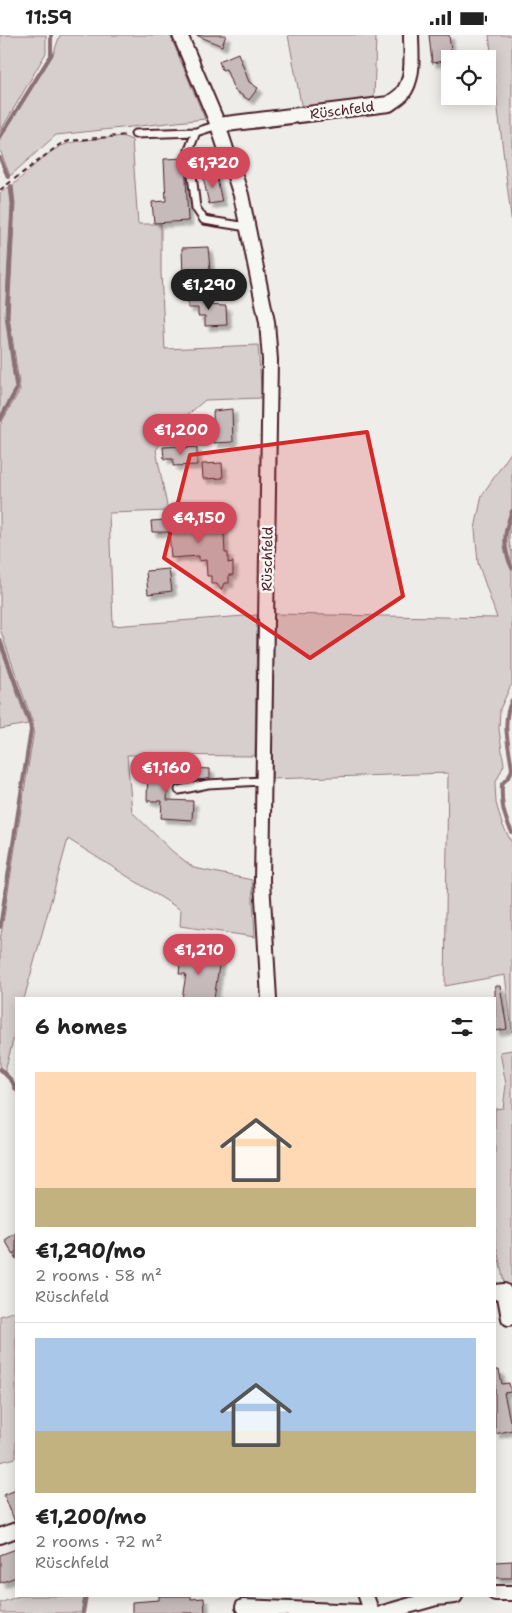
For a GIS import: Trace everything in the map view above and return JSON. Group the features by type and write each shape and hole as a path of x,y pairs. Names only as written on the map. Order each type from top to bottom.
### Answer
{"street":[{"name":"Rüschfeld","path":"180,35 218,125 240,195 267,322 270,360 262,881 269,997"},
{"name":"Rüschfeld","path":"218,125 388,104 401,96 408,85 411,71 411,35"},
{"path":"496,1292 504,1291 509,1318"},
{"path":"0,1536 15,1530"},
{"path":"496,1593 512,1593"},
{"path":"367,1597 375,1612"},
{"path":"243,1607 375,1612 445,1597"}],"lane":[{"path":"135,134 196,132 218,125"},
{"path":"196,132 189,150 196,208 204,221 247,227"},
{"path":"179,790 208,784 264,781"}],"path":[{"path":"0,190 58,145 69,141 135,134"}],"highlighted area":[{"path":"367,432 403,596 310,658 164,558 190,455"}],"shaded area":[{"path":"0,35 46,35 46,53 0,132"},
{"path":"60,35 170,35 205,119 56,135 10,176 0,150 0,140 53,55"},
{"path":"288,35 376,35 374,101 302,109"},
{"path":"489,35 512,35 512,225 496,93 496,50 491,50"},
{"path":"122,136 132,140 138,224 161,224 161,273 165,349 258,345 262,398 205,400 171,429 156,450 168,511 109,513 113,626 257,615 255,756 127,755 132,812 172,851 194,868 252,880 255,937 180,926 181,910 68,839 25,997 15,997 15,1033 5,1071 0,1066 0,941 34,730 0,629 0,425 20,390 9,316 15,204 13,185 54,150 67,144"},
{"path":"9,187 11,204 5,316 15,389 0,416 0,193"},
{"path":"512,451 512,524 509,538 512,552 512,685 500,709 499,729 504,765 495,784 496,803 502,824 512,843 512,1032 505,975 445,986 448,773 272,779 274,614 497,618 478,563 475,529 482,495"},
{"path":"0,646 28,724 0,729"},
{"path":"512,1050 512,1320 496,1245 496,1109 503,1108 506,1085 500,1052"},
{"path":"15,1311 15,1458 0,1462 0,1316"},
{"path":"16,1597 84,1597 81,1613 1,1613 0,1603"}],"building":[{"path":"196,35 226,35 222,46"},
{"path":"429,35 449,35 451,50 441,50 441,62 432,63"},
{"path":"238,53 249,82 258,88 249,100 234,90 226,69 222,70 219,61"},
{"path":"185,158 188,221 154,223 152,202 166,201 164,159"},
{"path":"216,174 222,202 209,204 203,177"},
{"path":"208,247 210,269 198,270 199,277 183,278 182,248"},
{"path":"203,295 204,305 226,306 227,325 205,326 205,316 198,316 198,308 188,308 188,296"},
{"path":"232,409 233,442 214,443 213,411"},
{"path":"181,446 181,448 197,447 197,465 173,466 173,459 164,459 163,447"},
{"path":"222,463 223,478 203,479 202,464"},
{"path":"180,516 194,516 195,519 223,517 225,553 228,553 228,563 233,562 233,575 229,575 229,583 224,583 221,590 217,584 211,584 211,576 207,576 206,560 199,561 199,556 171,558 169,532 152,532 151,521 180,519"},
{"path":"169,569 172,591 148,594 146,571"},
{"path":"148,763 168,764 167,800 193,801 192,820 161,818 162,801 147,801"},
{"path":"192,768 210,769 210,779 192,780"},
{"path":"181,953 220,959 214,997 182,997 186,974 179,974"},
{"path":"495,986 500,986 507,1029 496,1031"},
{"path":"15,1234 15,1257 5,1240"},
{"path":"496,1370 499,1370 502,1384 509,1383 511,1392 504,1393 510,1421 512,1420 512,1430 496,1434"},
{"path":"15,1490 15,1522 4,1495"},
{"path":"15,1549 15,1577 0,1583 0,1555"},
{"path":"512,1561 512,1578 496,1578 496,1562"},
{"path":"159,1597 204,1598 205,1613 132,1613 132,1602 159,1600"}],"waterway":[{"path":"0,137 51,55 51,35"},
{"path":"0,158 8,177"},
{"path":"0,420 17,389 7,316 13,204 11,186"},
{"path":"512,511 505,539 505,546 512,568"},
{"path":"0,640 31,730 0,927"},
{"path":"512,700 506,725 512,769"},
{"path":"512,769 510,775 502,784 502,803 512,832"},
{"path":"0,1069 12,1081 15,1088"},
{"path":"83,1613 86,1597"}]}
